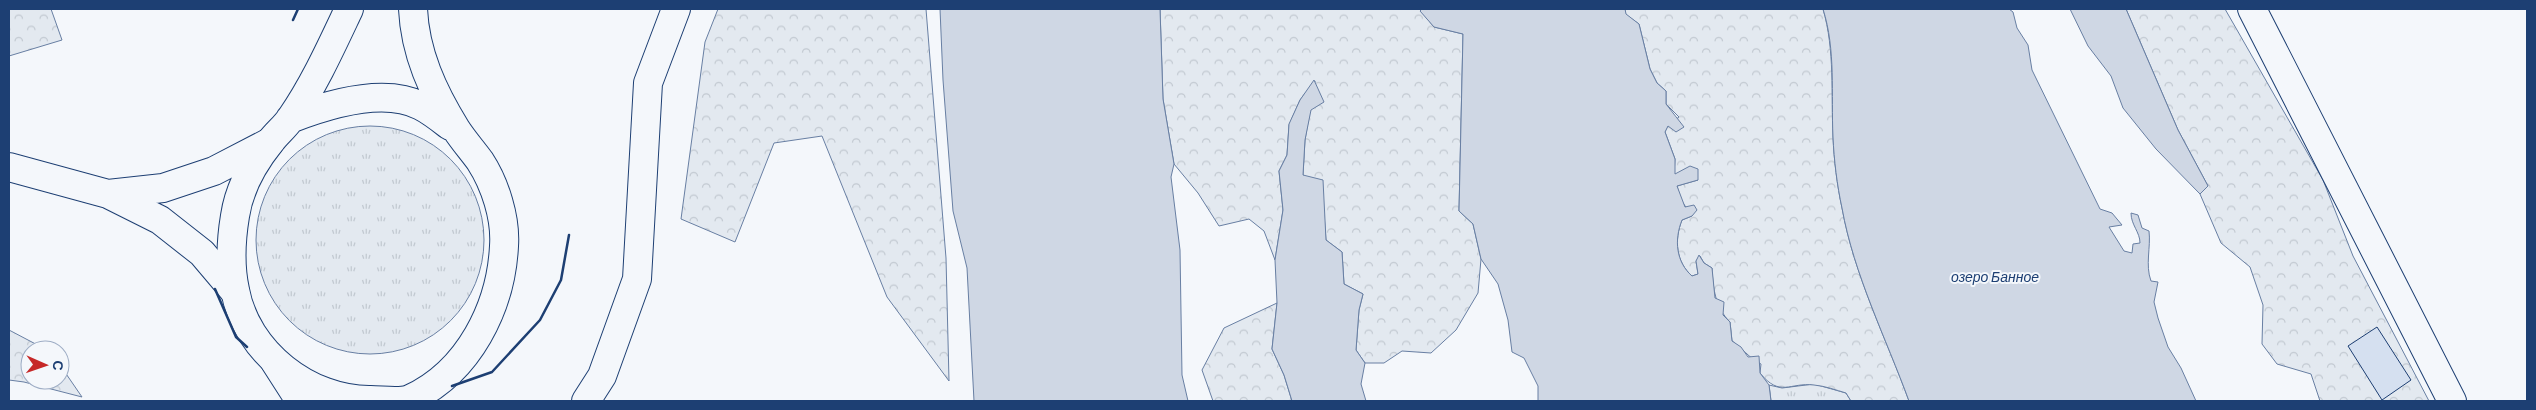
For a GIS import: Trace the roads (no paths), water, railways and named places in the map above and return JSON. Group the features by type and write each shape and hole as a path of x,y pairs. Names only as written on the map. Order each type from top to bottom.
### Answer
{"street":[{"path":"300,401 275,362 248,327 235,292 232,256 235,214 248,174 270,142 290,119 349,9"},
{"path":"275,362 310,387 352,400 407,401 442,379 475,344 496,297 504,244 500,207 482,163 457,131 432,86 422,60 413,9"},
{"path":"586,401 602,376 637,279 648,83 676,9"},
{"path":"2252,9 2452,401"},
{"path":"290,119 323,106 354,100 389,98 421,105 457,131"},
{"path":"108,194 163,188 214,171 270,142"},
{"path":"9,167 108,194 160,220 202,253 235,292"}],"water":[{"path":"940,9 1160,9 1163,99 1174,164 1171,177 1180,250 1182,375 1188,401 974,401 967,268 953,211 943,80"},
{"path":"1422,9 1625,9 1626,14 1639,24 1650,69 1657,83 1666,91 1666,104 1684,127 1676,132 1668,126 1665,132 1675,159 1675,174 1690,166 1698,169 1698,180 1677,186 1685,207 1694,205 1697,210 1692,216 1682,220 1679,228 1677,243 1680,257 1692,276 1698,274 1696,261 1699,255 1704,263 1712,268 1715,298 1724,302 1723,315 1730,322 1732,341 1741,347 1748,357 1759,356 1760,373 1769,385 1771,401 1538,401 1538,386 1524,358 1512,352 1508,320 1498,284 1481,259 1473,224 1459,211 1463,34 1434,27 1420,11"},
{"name":"озеро Банное","path":"1823,9 2009,9 2013,12 2017,28 2028,45 2032,70 2100,209 2112,213 2122,225 2109,227 2124,251 2132,253 2133,244 2140,243 2131,213 2138,215 2142,228 2149,231 2148,269 2151,281 2158,282 2154,302 2158,318 2168,347 2181,368 2196,401 1909,401 1862,282 1847,233 1835,164 1830,40"},
{"path":"2070,9 2126,9 2178,130 2208,186 2200,194 2156,149 2123,108 2111,76 2088,46"},
{"path":"1314,80 1324,102 1311,110 1305,140 1303,175 1323,180 1326,240 1342,252 1344,284 1363,294 1359,310 1356,350 1365,363 1361,384 1366,401 1292,401 1284,375 1272,349 1277,303 1275,260 1283,210 1279,171 1287,155 1289,124 1300,100"}]}
